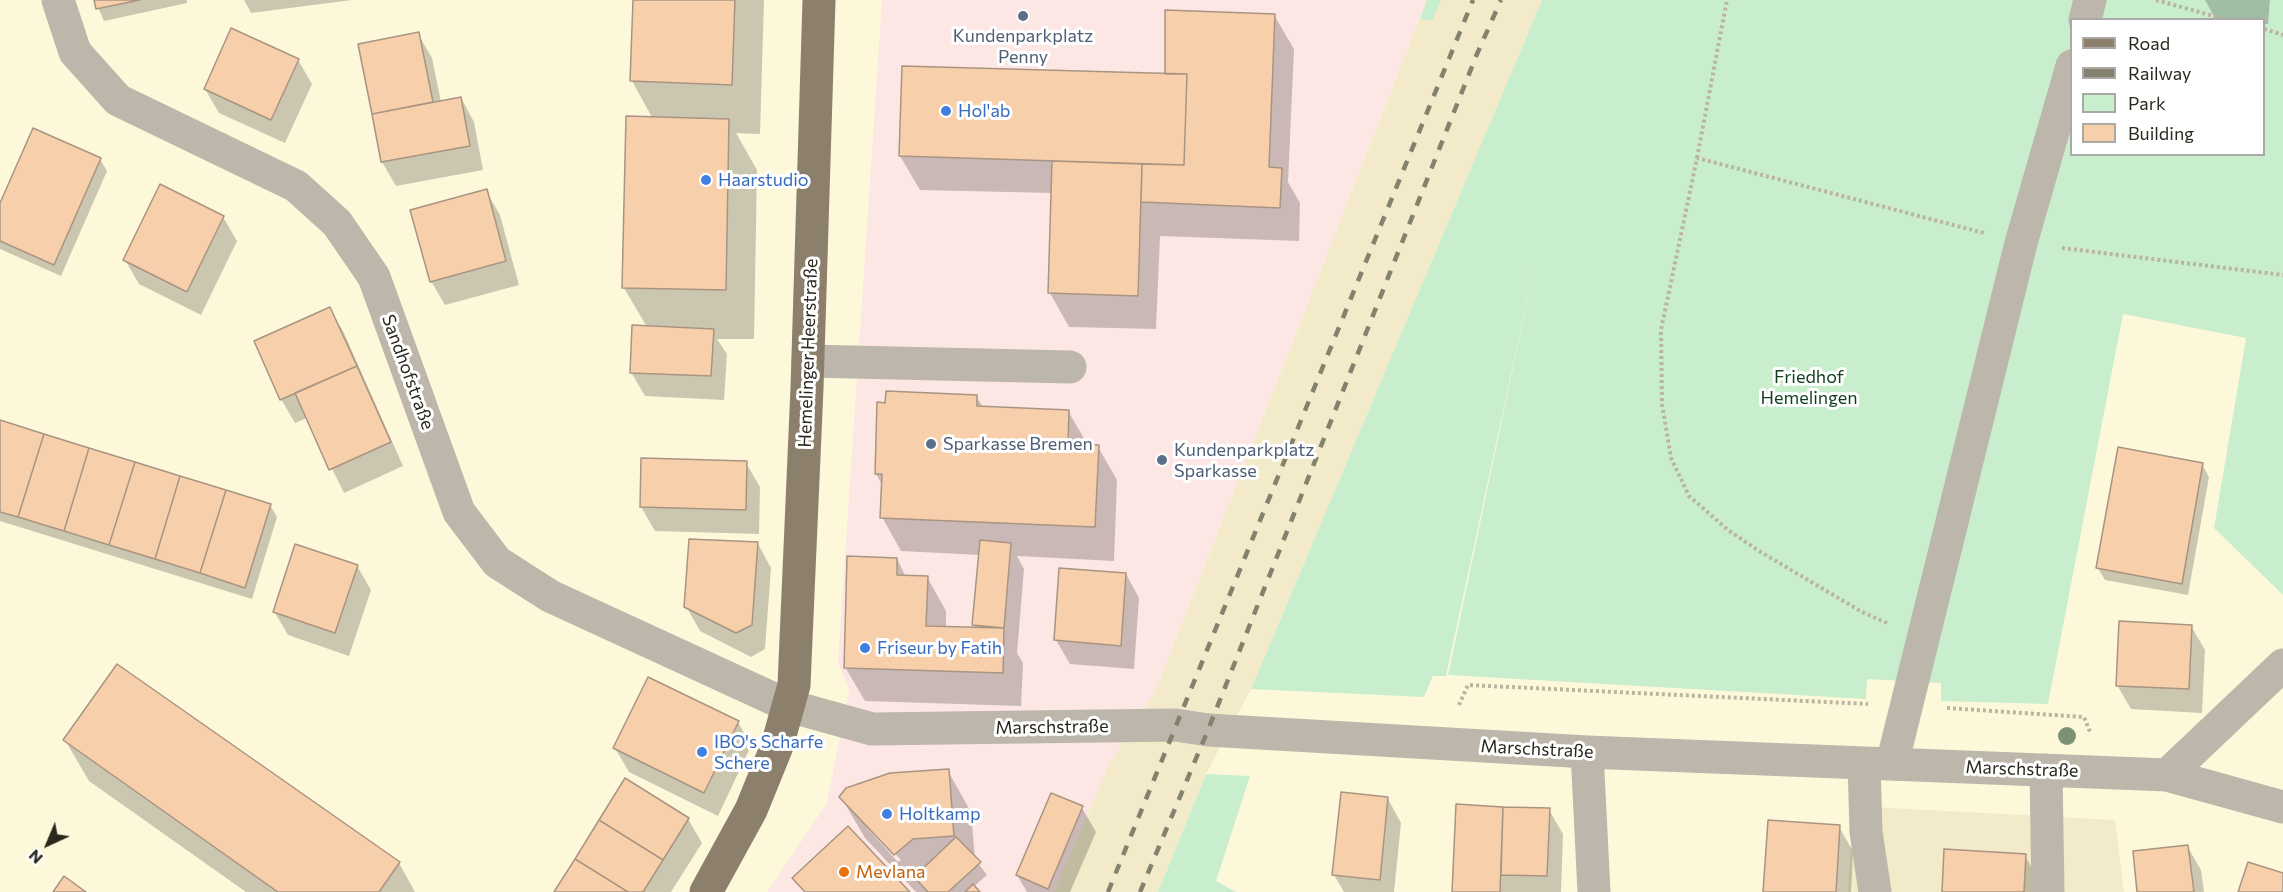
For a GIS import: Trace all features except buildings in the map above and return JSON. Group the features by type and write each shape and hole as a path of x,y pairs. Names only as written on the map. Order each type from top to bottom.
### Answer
{"main road":[{"name":"Hemelinger Heerstraße","path":"706,892 751,810 777,746 794,686 808,361 819,0"}],"street":[{"name":"Sandhofstraße","path":"58,0 75,52 118,100 296,186 337,223 374,277 459,512 497,562 550,596 789,706"},
{"path":"2086,18 2090,0"},
{"path":"1875,892 1866,832 1878,763 1907,706 2021,243 2070,73"},
{"path":"808,361 1070,367"},
{"path":"2167,775 2283,665"},
{"name":"Marschstraße","path":"789,706 872,729 1176,726 1208,730 1587,752 2167,775 2283,807"},
{"path":"1587,752 1594,892"},
{"path":"2046,770 2049,892"}],"path":[{"path":"1727,0 1661,330 1662,404 1671,458 1689,496 1728,530 1862,612 1924,638"},
{"path":"2156,0 2221,18"},
{"path":"2265,29 2283,35"},
{"path":"1697,158 2021,243 2283,275"},
{"path":"1439,743 1468,686 1907,706 2084,717 2106,772"}],"shaded area":[{"path":"882,0 1427,0 1156,690 1109,765 1054,892 767,892 827,803 849,690 838,662"},
{"path":"1427,0 1542,0 1251,689 1206,774 1158,892 1054,892 1109,765 1156,690"},
{"path":"1853,806 2115,820 2124,892 1848,892"}],"green space":[{"path":"1427,0 1441,0 1433,20 1420,19"},
{"name":"Friedhof Hemelingen","path":"1542,0 2283,0 2283,595 2214,528 2246,338 2123,314 2048,704 1941,701 1941,683 1867,679 1866,699 1448,675 1537,254 1446,676 1433,676 1424,697 1251,689"},
{"path":"1206,774 1250,776 1216,881 1236,892 1158,892"}],"railway":[{"path":"1108,892 1473,0"},
{"path":"1140,892 1208,730 1477,54 1501,0"}],"place":[{"name":"Kundenparkplatz Penny","path":"1023,16"},
{"name":"Hol'ab","path":"946,111"},
{"name":"Haarstudio","path":"706,180"},
{"name":"Sparkasse Bremen","path":"931,444"},
{"name":"Kundenparkplatz Sparkasse","path":"1162,460"},
{"name":"Friseur by Fatih","path":"865,648"},
{"name":"IBO's Scharfe Schere","path":"702,752"},
{"name":"Holtkamp","path":"887,814"},
{"name":"Mevlana","path":"844,872"}]}
